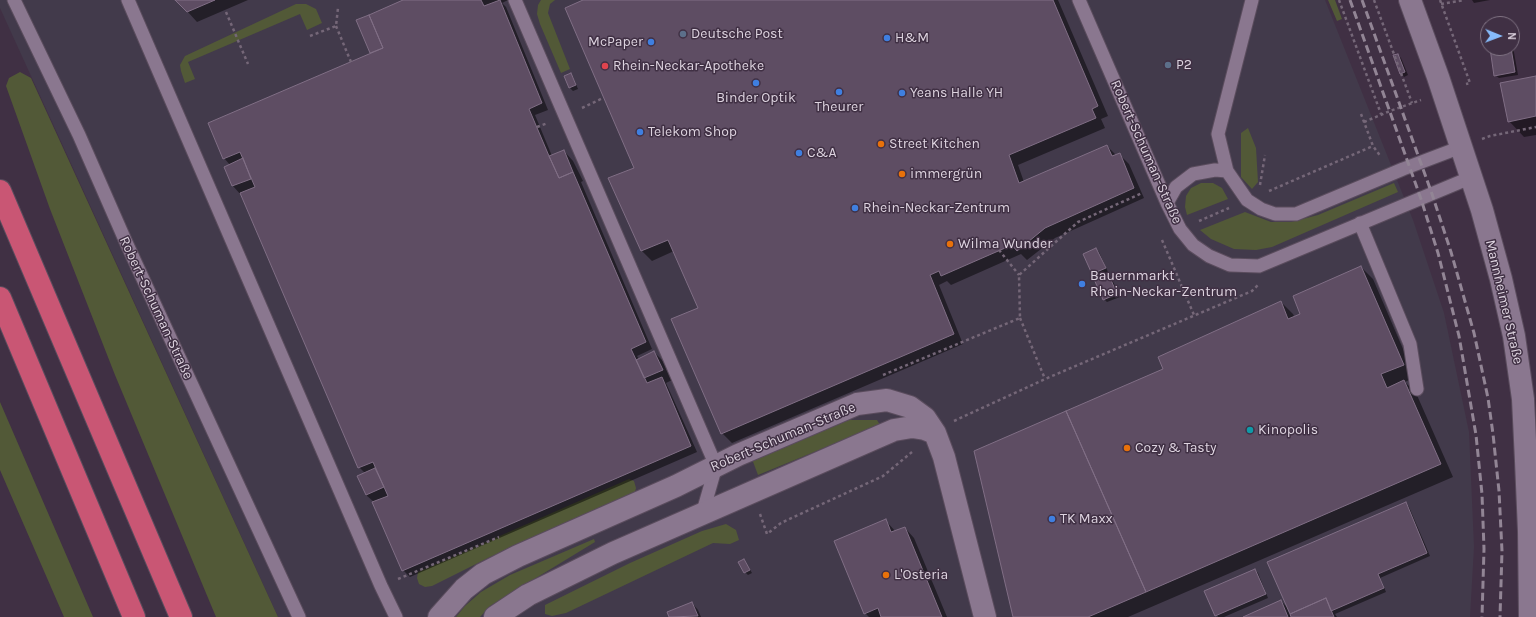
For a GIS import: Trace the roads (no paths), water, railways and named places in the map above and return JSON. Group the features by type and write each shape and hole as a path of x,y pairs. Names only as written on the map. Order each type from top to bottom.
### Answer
{"highway":[{"path":"0,181 3,199 181,617"},
{"path":"0,298 134,617"}],"street":[{"name":"Mannheimer Straße","path":"1410,0 1472,178 1501,279 1514,336 1531,460 1529,531 1530,617"},
{"name":"Robert-Schuman-Straße","path":"439,617 464,589 483,574 518,556 857,404 887,400 910,407 925,418 935,433 944,457 985,617"},
{"path":"495,617 528,595 613,553 894,430 912,427 925,429 935,433"}],"lane":[{"name":"Robert-Schuman-Straße","path":"14,0 79,135 125,240 299,617"},
{"path":"128,0 381,586 396,617"},
{"path":"515,0 716,466 702,515"},
{"name":"Robert-Schuman-Straße","path":"1079,0 1167,203 1180,229 1193,245 1209,256 1230,265 1259,266 1472,178"},
{"path":"1252,0 1218,134 1227,171 1247,200 1261,209 1275,214 1296,214 1403,169 1462,147"},
{"path":"1167,203 1176,187 1193,174 1215,170 1227,171"},
{"path":"1360,223 1410,344 1416,389"}],"railway":[{"path":"1350,0 1421,199 1438,253 1459,336 1476,435 1482,494 1484,549 1482,617"},
{"path":"1362,0 1432,194 1451,252 1474,333 1488,398 1499,491 1502,551 1500,617"}],"place":[{"name":"Deutsche Post","path":"683,34"},
{"name":"H&M","path":"887,38"},
{"name":"McPaper","path":"651,42"},
{"name":"P2","path":"1168,65"},
{"name":"Rhein-Neckar-Apotheke","path":"605,66"},
{"name":"Binder Optik","path":"756,83"},
{"name":"Theurer","path":"839,92"},
{"name":"Yeans Halle YH","path":"902,93"},
{"name":"Telekom Shop","path":"640,132"},
{"name":"Street Kitchen","path":"881,144"},
{"name":"C&A","path":"799,153"},
{"name":"immergrün","path":"902,174"},
{"name":"Rhein-Neckar-Zentrum","path":"855,208"},
{"name":"Wilma Wunder","path":"950,244"},
{"name":"Bauernmarkt Rhein-Neckar-Zentrum","path":"1082,284"},
{"name":"Kinopolis","path":"1250,430"},
{"name":"Cozy & Tasty","path":"1127,448"},
{"name":"TK Maxx","path":"1052,519"},
{"name":"L'Osteria","path":"886,575"}]}
